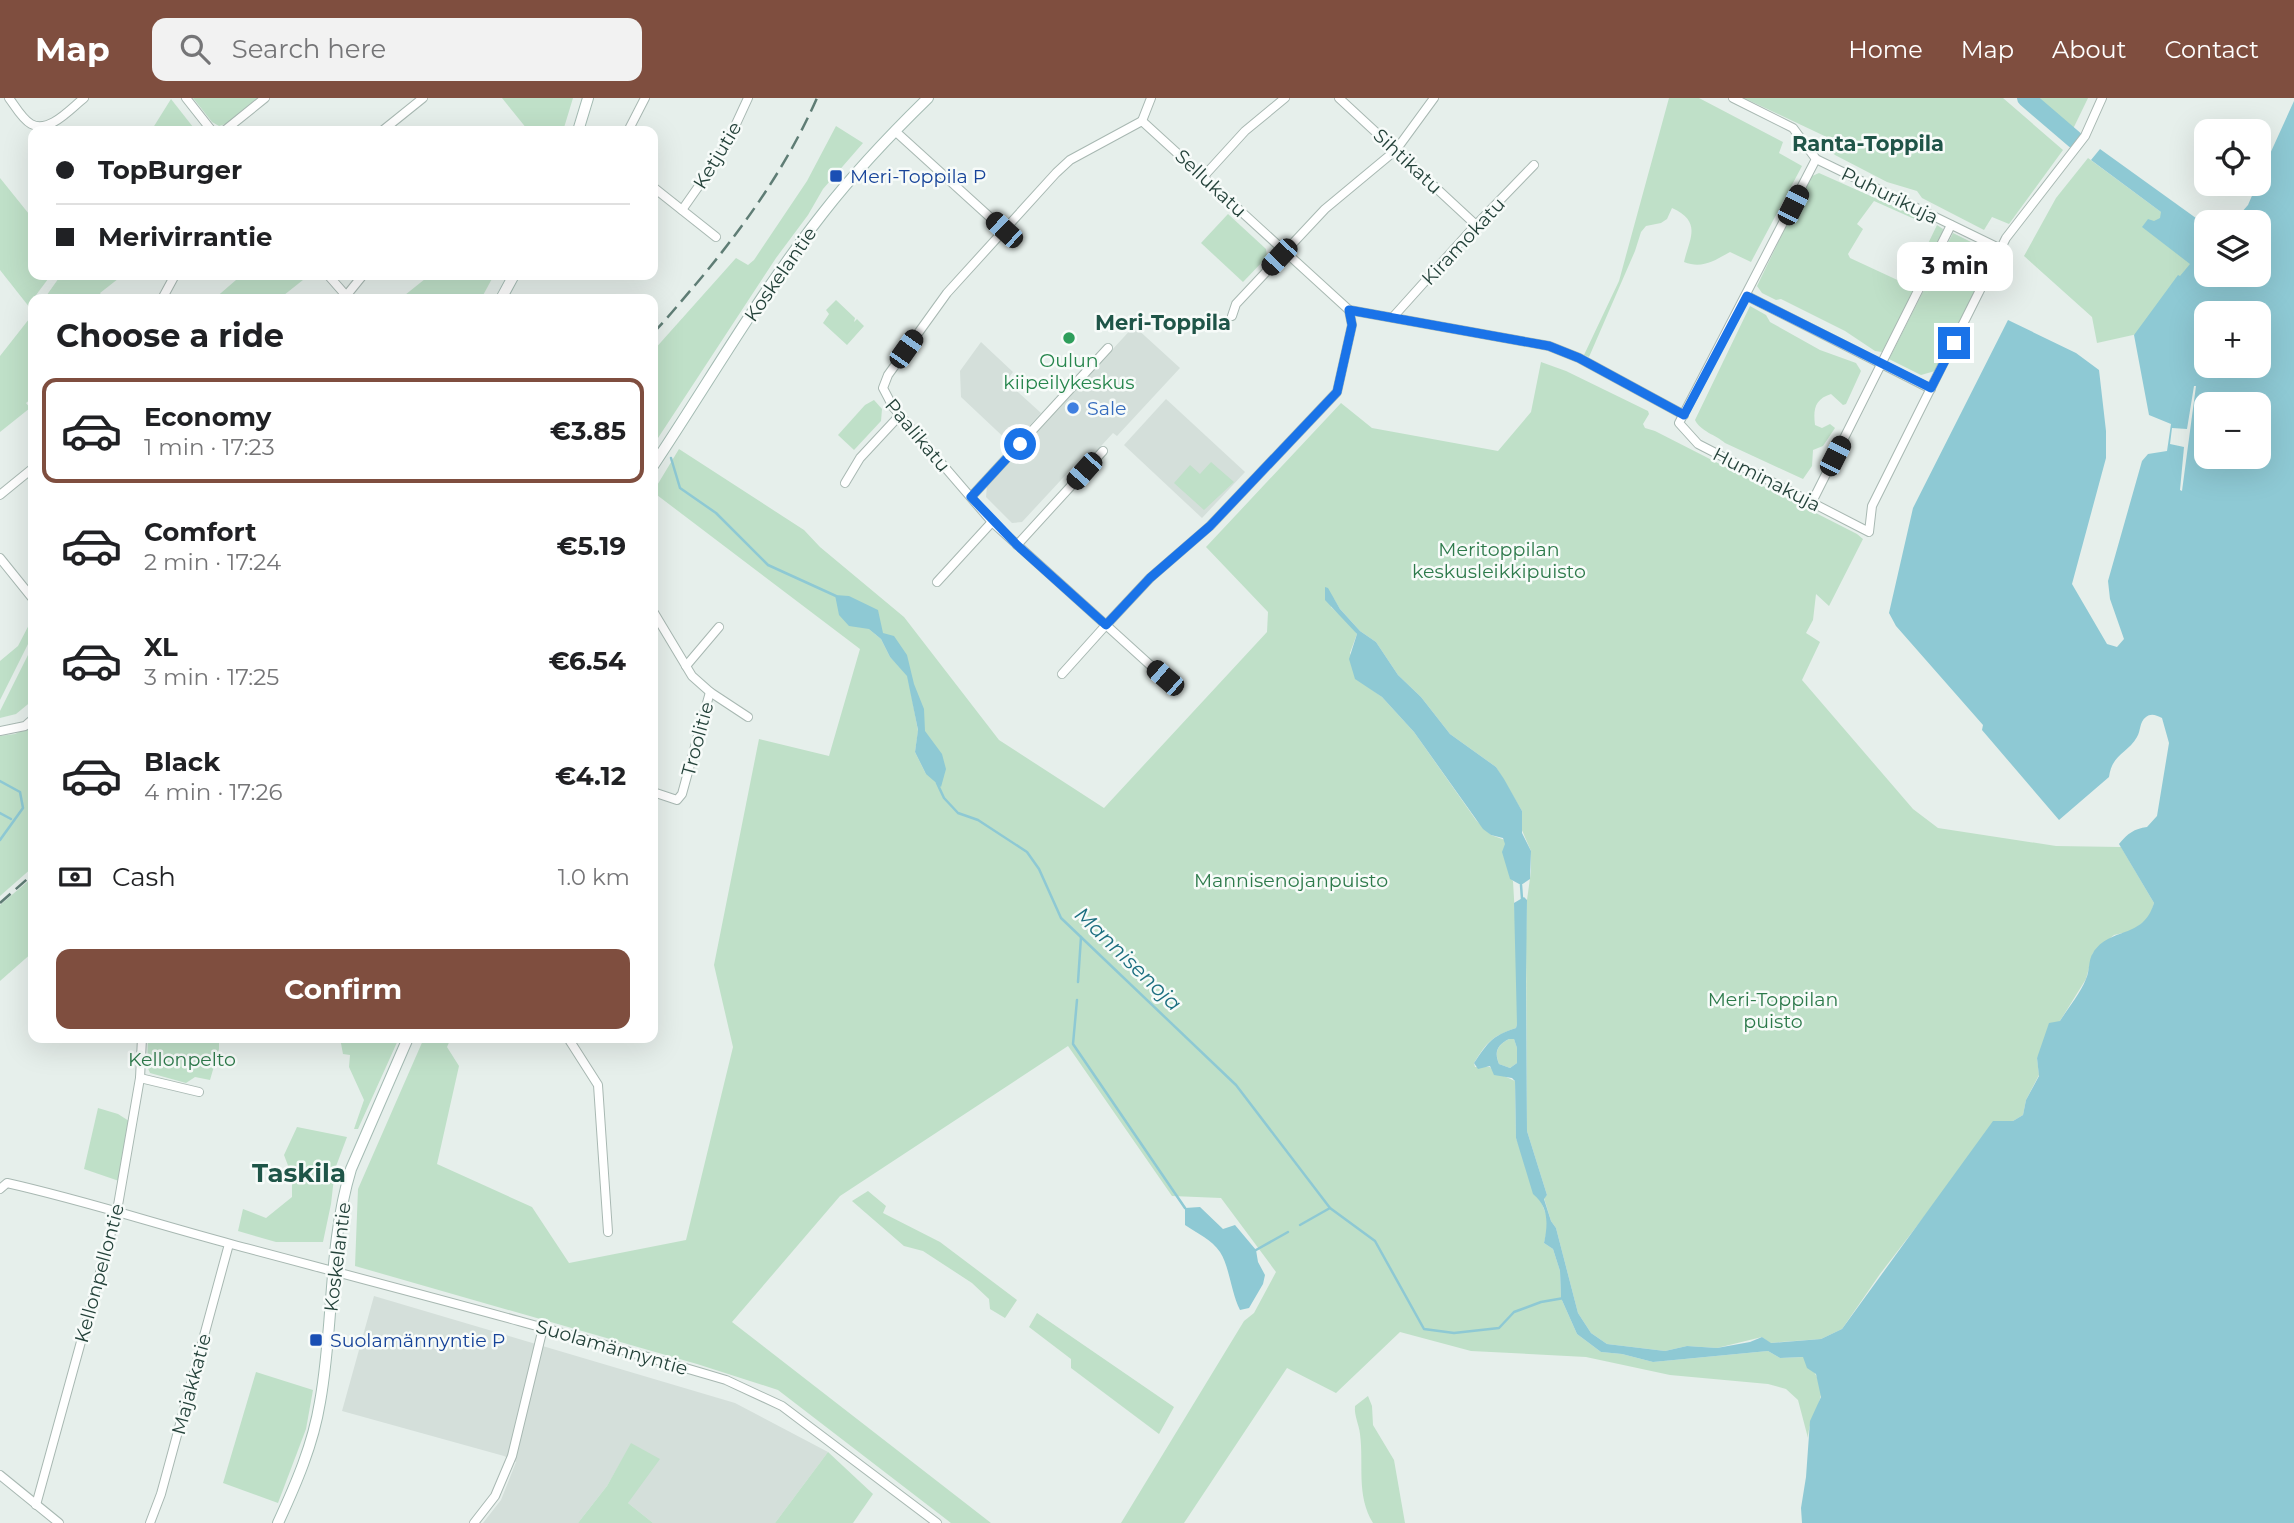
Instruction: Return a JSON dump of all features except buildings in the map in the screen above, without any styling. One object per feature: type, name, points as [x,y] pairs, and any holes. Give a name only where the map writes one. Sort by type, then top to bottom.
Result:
[{"type":"main road","points":[[580,126],[589,98]]},
{"type":"main road","name":"Koskelantie","points":[[658,458],[799,245],[846,184],[928,98]]},
{"type":"main road","name":"Koskelantie","points":[[278,1523],[311,1444],[321,1401],[333,1272],[343,1202],[351,1169],[406,1043]]},
{"type":"street","points":[[9,98],[29,123],[36,126]]},
{"type":"street","points":[[44,126],[50,125],[83,98]]},
{"type":"street","points":[[186,98],[208,126]]},
{"type":"street","points":[[230,126],[265,98]]},
{"type":"street","points":[[388,126],[423,98]]},
{"type":"street","points":[[631,126],[645,98]]},
{"type":"street","name":"Ketjutie","points":[[682,210],[724,150],[748,98]]},
{"type":"street","points":[[895,131],[1004,230],[1070,160],[1142,121],[1151,98]]},
{"type":"street","points":[[1203,176],[1245,131],[1284,98]]},
{"type":"street","name":"Sihtikatu","points":[[1339,98],[1476,225]]},
{"type":"street","points":[[1232,316],[1236,304],[1325,209],[1396,150],[1434,98]]},
{"type":"street","points":[[1062,674],[1150,578],[1210,526],[1337,392],[1352,325],[1349,310],[1560,349],[1684,415],[1816,159],[1793,128],[1732,98]]},
{"type":"street","points":[[1747,296],[1931,388],[2006,238],[2085,136],[2102,98]]},
{"type":"street","name":"Sellukatu","points":[[1142,121],[1349,310]]},
{"type":"street","name":"Puhurikuja","points":[[1816,159],[2001,249]]},
{"type":"street","name":"Kiramokatu","points":[[1393,317],[1534,165]]},
{"type":"street","points":[[658,191],[716,237]]},
{"type":"street","points":[[1812,502],[1951,225]]},
{"type":"street","name":"Paalikatu","points":[[1004,230],[947,293],[886,379],[884,393],[992,522],[1171,684]]},
{"type":"street","points":[[332,280],[344,294]]},
{"type":"street","points":[[971,497],[1108,348]]},
{"type":"street","name":"Huminakuja","points":[[1684,415],[1679,423],[1698,444],[1869,532],[1872,506],[1931,388]]},
{"type":"street","points":[[845,483],[860,458],[900,415]]},
{"type":"street","points":[[1017,545],[1103,451]]},
{"type":"street","points":[[0,495],[28,472]]},
{"type":"street","points":[[937,582],[992,522]]},
{"type":"street","points":[[0,558],[28,592]]},
{"type":"street","points":[[658,619],[692,676],[710,692],[748,717]]},
{"type":"street","points":[[686,666],[719,627]]},
{"type":"street","name":"Troolitie","points":[[658,794],[677,800],[682,794],[710,692]]},
{"type":"street","points":[[0,732],[28,723]]},
{"type":"street","name":"Kellonpellontie","points":[[37,1504],[117,1211],[140,1078],[142,1043]]},
{"type":"street","points":[[571,1043],[598,1085],[608,1232]]},
{"type":"street","points":[[140,1078],[199,1092]]},
{"type":"street","name":"Suolamännyntie","points":[[0,1189],[7,1182],[726,1380],[762,1395],[801,1419],[937,1523]]},
{"type":"street","name":"Majakkatie","points":[[150,1523],[161,1494],[229,1244]]},
{"type":"street","points":[[474,1523],[495,1496],[512,1456],[543,1328]]},
{"type":"street","points":[[0,1475],[59,1523]]},
{"type":"shaded area","points":[[1134,326],[1180,368],[1117,436],[1113,433],[1079,470],[1074,466],[1022,522],[1012,523],[986,497],[987,486]]},
{"type":"shaded area","points":[[981,342],[1013,372],[1006,381],[1041,413],[1012,445],[961,397],[960,371]]},
{"type":"shaded area","points":[[1166,399],[1245,472],[1202,518],[1124,445]]},
{"type":"shaded area","points":[[374,1296],[735,1403],[828,1452],[775,1523],[653,1523],[628,1503],[632,1443],[607,1486],[578,1523],[483,1523],[501,1500],[516,1462],[504,1456],[342,1411]]},
{"type":"green space","points":[[193,98],[258,98],[229,123],[219,126],[212,122]]},
{"type":"green space","points":[[502,98],[573,98],[565,126],[525,126]]},
{"type":"green space","points":[[1669,98],[1699,98],[1783,142],[1779,153],[1802,166],[1751,262],[1730,252],[1702,264],[1684,262],[1691,238],[1691,225],[1682,213],[1672,208],[1667,219],[1646,226],[1641,232],[1589,357],[1584,355],[1619,281]]},
{"type":"green space","points":[[1744,98],[2003,98],[2063,150],[2009,224],[1992,217],[1984,230],[1922,198],[1917,191],[1887,182],[1835,155],[1830,150],[1833,140]]},
{"type":"green space","points":[[2037,98],[2088,98],[2073,129]]},
{"type":"green space","points":[[171,99],[192,126],[154,126]]},
{"type":"green space","points":[[836,126],[863,143],[823,189],[658,438],[658,345],[736,258],[748,265],[754,260],[807,181]]},
{"type":"green space","points":[[2088,158],[2194,236],[2194,287],[2198,287],[2169,327],[2097,343],[2092,317],[2024,256],[2056,198]]},
{"type":"green space","points":[[1819,173],[1922,219],[1919,221],[1874,201],[1857,224],[1863,229],[1848,254],[1850,258],[1906,284],[1910,281],[1937,225],[1943,229],[1942,236],[1882,352],[1875,351],[1845,331],[1781,299],[1776,300],[1762,293],[1757,286],[1810,177]]},
{"type":"green space","points":[[0,178],[28,213],[28,280],[47,280],[37,294],[28,294],[28,305],[0,270]]},
{"type":"green space","points":[[1228,214],[1266,249],[1267,257],[1243,282],[1201,243]]},
{"type":"green space","points":[[1953,233],[1989,251],[1991,259],[1935,371],[1921,375],[1889,359]]},
{"type":"green space","points":[[57,280],[117,280],[101,294],[48,294]]},
{"type":"green space","points":[[236,280],[303,280],[285,294],[220,294]]},
{"type":"green space","points":[[424,280],[491,280],[484,294],[406,294]]},
{"type":"green space","points":[[836,300],[855,318],[854,322],[857,319],[864,326],[847,345],[823,323],[829,314],[826,310]]},
{"type":"green space","points":[[1750,306],[1766,315],[1770,322],[1820,350],[1856,363],[1861,371],[1846,404],[1843,405],[1831,394],[1816,405],[1815,425],[1822,428],[1830,424],[1835,428],[1823,446],[1813,450],[1812,466],[1803,479],[1725,443],[1695,420]]},
{"type":"green space","points":[[28,320],[28,410],[0,432],[0,356]]},
{"type":"green space","points":[[1541,362],[1566,371],[1648,411],[1643,424],[1645,428],[1857,534],[1863,539],[1829,606],[1816,594],[1813,620],[1806,633],[1820,642],[1802,680],[1913,809],[1938,828],[2056,846],[2121,847],[2154,903],[2150,917],[2132,931],[2114,935],[2093,953],[2086,979],[2037,1058],[2039,1075],[2026,1100],[2023,1115],[2013,1121],[1953,1179],[1880,1274],[1842,1329],[1821,1339],[1770,1343],[1762,1337],[1717,1348],[1687,1346],[1665,1351],[1607,1344],[1591,1333],[1578,1313],[1527,1131],[1526,937],[1531,851],[1521,828],[1522,811],[1496,767],[1450,734],[1421,697],[1398,675],[1376,642],[1360,631],[1334,599],[1331,607],[1357,634],[1350,653],[1360,681],[1382,697],[1414,732],[1476,820],[1491,835],[1505,840],[1510,878],[1513,881],[1518,969],[1517,1024],[1516,1028],[1491,1041],[1474,1063],[1475,1067],[1490,1067],[1515,1081],[1516,1138],[1549,1222],[1544,1243],[1553,1249],[1560,1271],[1561,1298],[1577,1334],[1601,1352],[1653,1362],[1768,1351],[1780,1358],[1804,1357],[1821,1388],[1808,1438],[1798,1400],[1786,1389],[1768,1384],[1670,1375],[1586,1357],[1471,1351],[1400,1332],[1336,1393],[1287,1368],[1184,1523],[1121,1523],[1244,1321],[1254,1313],[1276,1272],[1221,1198],[1172,1196],[1068,1046],[840,1196],[732,1322],[991,1523],[951,1523],[778,1390],[697,1364],[355,1266],[358,1189],[422,1043],[449,1043],[447,1047],[459,1066],[437,1164],[532,1207],[569,1263],[686,1240],[733,1047],[714,965],[759,739],[829,756],[860,649],[658,496],[658,484],[679,449],[804,530],[820,547],[904,617],[999,740],[1104,808],[1267,632],[1268,612],[1206,547],[1341,403],[1372,428],[1498,451],[1531,412]],"holes":[[[869,629],[902,653],[918,707],[926,774],[915,752],[918,731],[908,676],[890,657],[881,639]]]},
{"type":"green space","points":[[874,400],[882,409],[881,421],[854,450],[838,435],[865,405]]},
{"type":"green space","points":[[1211,462],[1234,482],[1204,510],[1174,483],[1190,465],[1200,474]]},
{"type":"green space","points":[[28,627],[28,644],[0,700],[0,661],[18,646]]},
{"type":"green space","points":[[28,655],[28,704],[16,714],[0,718],[0,711]]},
{"type":"green space","points":[[28,728],[28,871],[0,896],[0,736],[15,734]]},
{"type":"green space","points":[[28,881],[28,956],[0,981],[0,905]]},
{"type":"green space","points":[[1509,1039],[1514,1039],[1517,1048],[1517,1063],[1510,1068],[1499,1064],[1497,1056],[1499,1046]]},
{"type":"green space","name":"Kellonpelto","points":[[148,1043],[219,1043],[210,1080],[195,1077],[186,1083],[150,1073],[147,1066]]},
{"type":"green space","points":[[341,1043],[397,1043],[358,1129],[354,1129],[364,1100],[349,1067],[350,1055],[343,1054]]},
{"type":"green space","points":[[98,1108],[118,1114],[129,1121],[119,1181],[84,1169]]},
{"type":"green space","points":[[297,1127],[347,1137],[335,1169],[323,1242],[276,1242],[238,1231],[243,1209],[266,1218],[292,1197],[292,1176],[284,1155]]},
{"type":"green space","points":[[868,1191],[886,1206],[883,1213],[940,1242],[1017,1300],[1005,1318],[990,1309],[989,1299],[972,1283],[923,1251],[904,1246],[852,1201]]},
{"type":"green space","points":[[1037,1313],[1174,1407],[1159,1434],[1071,1368],[1071,1359],[1029,1327]]},
{"type":"green space","points":[[256,1372],[313,1390],[306,1429],[278,1503],[223,1483]]},
{"type":"green space","points":[[1368,1396],[1372,1406],[1373,1425],[1394,1460],[1405,1523],[1373,1523],[1364,1502],[1360,1434],[1355,1406]]},
{"type":"green space","points":[[631,1443],[660,1459],[628,1503],[653,1523],[578,1523],[607,1486]]},
{"type":"green space","points":[[828,1452],[873,1494],[853,1523],[775,1523]]},
{"type":"water","points":[[2294,101],[2294,1523],[1802,1523],[1801,1508],[1810,1421],[1821,1397],[1816,1374],[1807,1368],[1803,1357],[1780,1358],[1768,1351],[1653,1362],[1601,1352],[1577,1334],[1561,1298],[1560,1271],[1553,1249],[1544,1243],[1545,1210],[1533,1194],[1516,1138],[1515,1081],[1494,1075],[1490,1066],[1478,1069],[1474,1063],[1491,1041],[1516,1028],[1517,1024],[1514,903],[1524,897],[1527,900],[1527,1131],[1578,1313],[1591,1333],[1607,1344],[1665,1351],[1687,1346],[1717,1348],[1762,1337],[1771,1343],[1821,1339],[1842,1329],[1993,1121],[2013,1121],[2023,1115],[2026,1100],[2039,1076],[2037,1058],[2049,1023],[2060,1021],[2077,995],[2087,976],[2093,953],[2108,939],[2134,928],[2149,915],[2154,903],[2119,844],[2132,832],[2147,827],[2157,816],[2169,743],[2162,718],[2154,715],[2146,717],[2133,743],[2113,763],[2109,777],[2059,820],[1982,730],[1983,725],[1896,626],[1889,613],[1913,508],[2008,320],[2076,353],[2099,370],[2106,431],[2106,458],[2072,584],[2107,644],[2117,647],[2124,639],[2110,599],[2108,581],[2142,461],[2148,454],[2167,451],[2171,424],[2149,415],[2134,335],[2178,275],[2190,264],[2142,227],[2148,219],[2154,221],[2160,218],[2161,212],[2091,160],[2100,149],[2194,217],[2194,287],[2271,287],[2271,210],[2244,210],[2252,196],[2271,196],[2271,152]],"holes":[[[1509,1039],[1514,1039],[1517,1048],[1517,1063],[1510,1068],[1499,1064],[1497,1056],[1499,1046]]]},
{"type":"water","points":[[1325,587],[1360,631],[1376,642],[1398,675],[1421,697],[1450,734],[1496,767],[1522,811],[1522,833],[1531,851],[1530,879],[1521,885],[1510,879],[1502,852],[1505,844],[1503,838],[1491,835],[1483,829],[1414,732],[1382,697],[1355,679],[1349,659],[1357,634],[1325,600]]},
{"type":"water","points":[[835,595],[849,596],[878,610],[883,633],[894,636],[907,655],[924,709],[925,731],[942,754],[946,769],[941,787],[926,774],[915,752],[918,730],[907,676],[890,657],[881,639],[869,629],[849,626],[839,615]]},
{"type":"water","points":[[1200,1207],[1223,1229],[1235,1225],[1256,1250],[1258,1262],[1265,1275],[1263,1284],[1249,1308],[1240,1310],[1226,1264],[1217,1248],[1185,1225],[1185,1208]]},
{"type":"pier","points":[[2196,386],[2182,491],[2184,447],[2170,444],[2172,428],[2187,429]]},
{"type":"waterway","points":[[2026,98],[2075,140]]},
{"type":"waterway","name":"Mannisenoja","points":[[671,458],[680,488],[716,513],[768,565],[836,596]]},
{"type":"waterway","points":[[0,781],[20,792],[23,808],[0,840]]},
{"type":"waterway","name":"Mannisenoja","points":[[937,783],[944,798],[958,813],[978,820],[1027,852],[1039,869],[1061,918],[1236,1085],[1330,1208],[1375,1241],[1424,1329],[1454,1333],[1499,1328],[1514,1312],[1541,1302],[1564,1298]]},
{"type":"waterway","points":[[0,813],[11,819]]},
{"type":"waterway","points":[[1521,885],[1522,899]]},
{"type":"waterway","points":[[1078,982],[1081,937]]},
{"type":"waterway","points":[[1077,1000],[1073,1044],[1185,1208]]},
{"type":"waterway","points":[[1300,1225],[1330,1208]]},
{"type":"waterway","points":[[1256,1250],[1288,1232]]},
{"type":"railway","points":[[658,328],[747,218],[778,172],[817,98]]},
{"type":"railway","points":[[0,903],[28,878]]},
{"type":"place","name":"Meri-Toppila P","points":[[836,176]]},
{"type":"place","name":"Oulun kiipeilykeskus","points":[[1069,338]]},
{"type":"place","name":"Sale","points":[[1073,408]]},
{"type":"place","name":"Suolamännyntie P","points":[[316,1340]]},
{"type":"district","name":"Ranta-Toppila","points":[[1868,144]]},
{"type":"district","name":"Meri-Toppila","points":[[1163,323]]},
{"type":"district","name":"Taskila","points":[[299,1173]]},
{"type":"route","points":[[1020,444],[971,497],[992,522],[1106,625],[1150,578],[1210,526],[1337,392],[1352,325],[1349,310],[1560,349],[1684,415],[1747,296],[1931,388],[1954,343]]},
{"type":"park label","name":"Meritoppilan keskusleikkipuisto","points":[[1499,560]]},
{"type":"park label","name":"Mannisenojanpuisto","points":[[1291,880]]},
{"type":"park label","name":"Meri-Toppilan puisto","points":[[1773,1010]]}]
